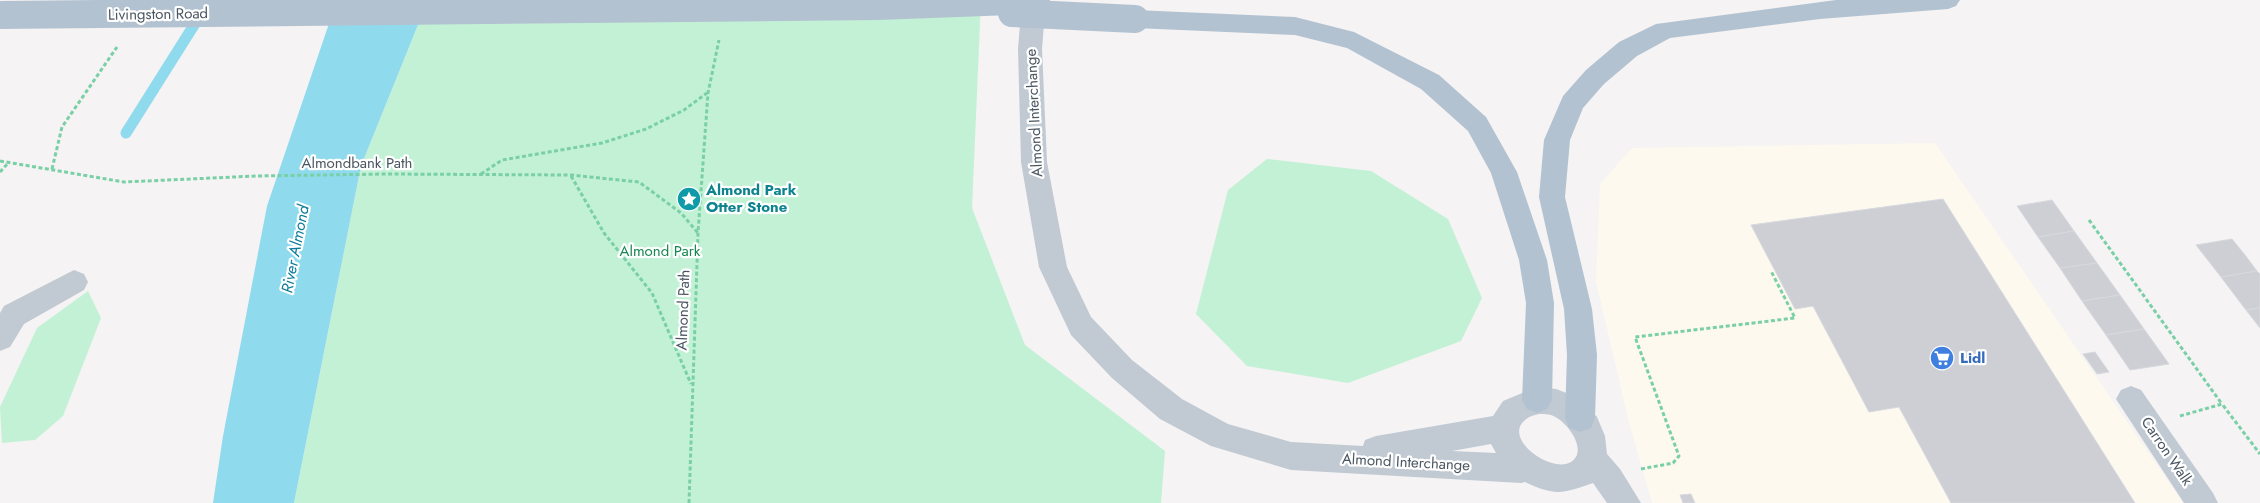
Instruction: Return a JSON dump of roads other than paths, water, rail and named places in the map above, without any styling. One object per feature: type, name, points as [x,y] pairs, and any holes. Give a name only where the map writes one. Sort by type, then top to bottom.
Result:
[{"type":"main road","name":"Livingston Road","points":[[0,16],[878,6],[1035,0]]},
{"type":"main road","points":[[1580,418],[1582,356],[1578,309],[1552,197],[1557,140],[1572,103],[1595,76],[1628,49],[1665,30],[1820,10],[1948,0]]},
{"type":"main road","points":[[878,6],[1295,26],[1354,41],[1430,82],[1477,124],[1504,172],[1533,260],[1540,303],[1537,400]]},
{"type":"main road","points":[[0,29],[306,12]]},
{"type":"street","name":"Almond Interchange","points":[[1035,0],[1030,49],[1034,162],[1053,267],[1081,326],[1122,370],[1171,409],[1222,436],[1291,456],[1521,469]]},
{"type":"street","points":[[0,338],[14,315],[74,282]]},
{"type":"street","name":"Carron Walk","points":[[2131,399],[2202,503]]},
{"type":"street","points":[[1537,400],[1552,402],[1568,408],[1580,418],[1592,438],[1608,480],[1583,472],[1568,480],[1560,492],[1521,469],[1506,449],[1503,428],[1509,414],[1516,407],[1537,400]]},
{"type":"street","name":"Almond Interchange","points":[[1291,456],[1382,449],[1503,428]]},
{"type":"water","name":"River Almond","points":[[337,0],[428,0],[361,166],[294,503],[213,503],[223,436],[267,206]]},
{"type":"waterway","points":[[126,133],[201,14]]},
{"type":"place","name":"Almond Park Otter Stone","points":[[689,199]]},
{"type":"place","name":"Lidl","points":[[1942,358]]},
{"type":"park label","name":"Almond Park","points":[[660,251]]}]
